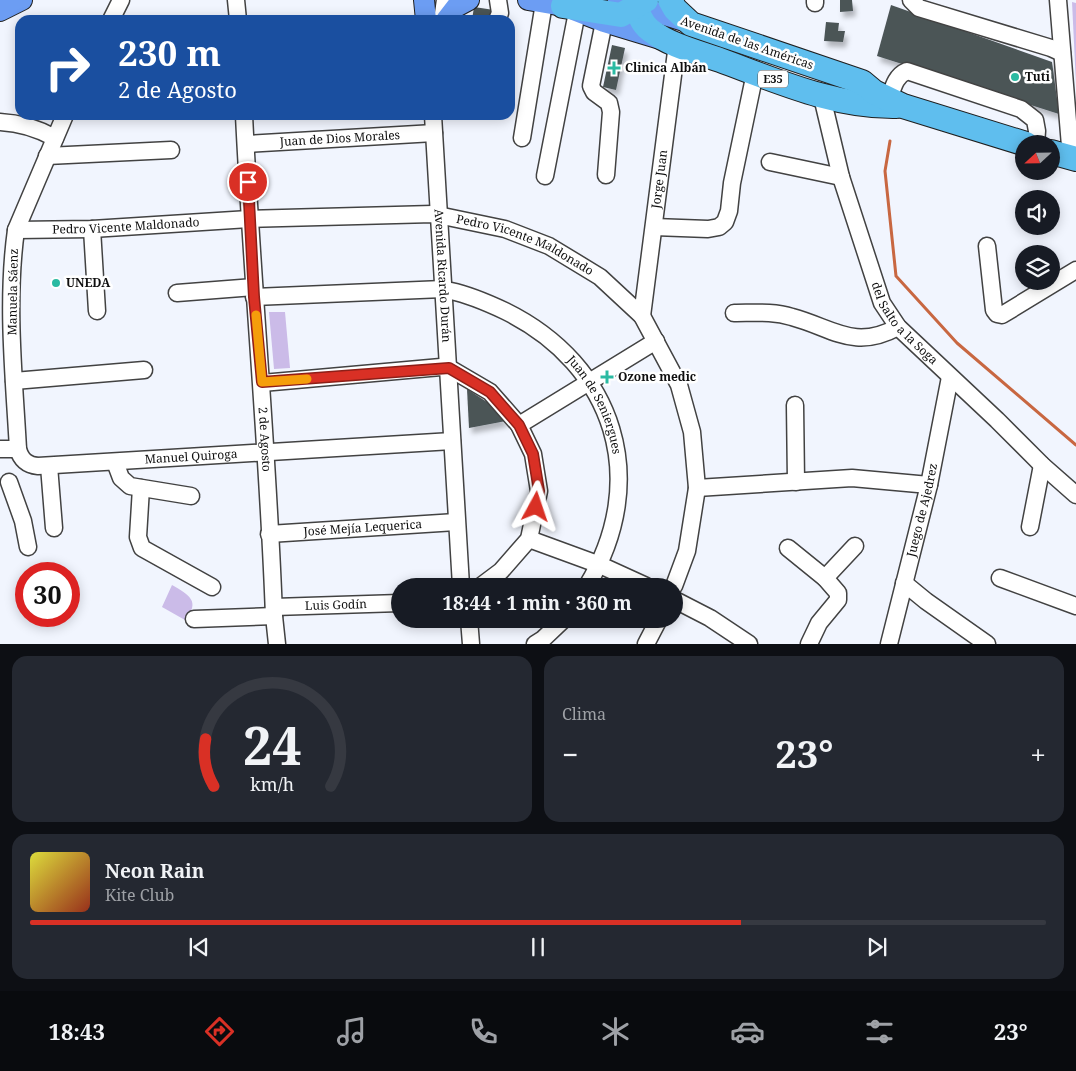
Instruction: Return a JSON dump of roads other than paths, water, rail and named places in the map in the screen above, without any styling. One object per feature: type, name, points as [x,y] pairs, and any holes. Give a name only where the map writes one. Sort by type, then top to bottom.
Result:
[{"type":"highway","name":"E35","points":[[634,2],[639,17],[651,31],[682,33],[675,8],[670,0]]},
{"type":"highway","points":[[553,5],[622,15],[634,2]]},
{"type":"highway","name":"Avenida de las Américas","points":[[682,33],[755,73],[822,97],[884,101]]},
{"type":"highway","name":"Avenida de las Américas","points":[[682,33],[862,82],[884,101]]},
{"type":"highway","name":"E35","points":[[884,101],[1015,141]]},
{"type":"main road","points":[[0,3],[5,0]]},
{"type":"main road","points":[[0,11],[22,0]]},
{"type":"main road","points":[[426,0],[426,15]]},
{"type":"main road","points":[[450,15],[456,7],[469,0]]},
{"type":"main road","name":"Avenida de las Américas","points":[[553,5],[604,22],[682,33]]},
{"type":"street","points":[[114,15],[122,0]]},
{"type":"street","points":[[236,0],[238,15]]},
{"type":"street","points":[[443,15],[445,0]]},
{"type":"street","points":[[498,0],[499,15]]},
{"type":"street","points":[[911,0],[919,8],[1062,53]]},
{"type":"street","points":[[1058,0],[1066,156]]},
{"type":"street","points":[[522,138],[553,5]]},
{"type":"street","points":[[545,176],[553,5]]},
{"type":"street","points":[[604,22],[591,86],[594,92],[610,103],[606,175]]},
{"type":"street","name":"Jorge Juan","points":[[642,316],[682,33]]},
{"type":"street","points":[[884,101],[900,74],[907,71],[1021,110],[1035,120],[1037,135]]},
{"type":"street","points":[[654,227],[708,229],[719,227],[725,222],[729,211],[732,183],[755,73]]},
{"type":"street","name":"del Salto a la Soga","points":[[822,97],[841,177],[882,303],[898,327],[1042,465],[1076,495]]},
{"type":"street","name":"Manuela Sáenz","points":[[22,456],[9,376],[6,276],[16,230],[63,120]]},
{"type":"street","name":"2 de Agosto","points":[[244,120],[249,220],[262,382],[269,534],[277,644]]},
{"type":"street","name":"Avenida Ricardo Durán","points":[[433,120],[443,215]]},
{"type":"street","name":"Avenida Ricardo Durán","points":[[442,120],[443,215],[466,578]]},
{"type":"street","points":[[0,122],[17,123],[38,129],[55,138]]},
{"type":"street","name":"Juan de Dios Morales","points":[[246,144],[434,133]]},
{"type":"street","points":[[47,156],[171,150]]},
{"type":"street","points":[[770,162],[841,177]]},
{"type":"street","name":"Pedro Vicente Maldonado","points":[[16,230],[92,229],[249,220],[443,215],[505,228],[549,246],[600,277],[642,316],[679,385],[692,432],[697,488],[687,551],[677,578]]},
{"type":"street","points":[[92,229],[97,311]]},
{"type":"street","points":[[987,246],[994,310],[997,314],[1002,315],[1076,270]]},
{"type":"street","name":"Juan de Seniergues","points":[[177,293],[447,290],[487,302],[525,321],[558,345],[589,381],[607,414],[618,457],[618,490],[613,526],[600,565],[592,578]]},
{"type":"street","points":[[734,313],[764,312],[792,316],[850,337],[865,338],[883,335],[898,327]]},
{"type":"street","points":[[519,425],[656,341]]},
{"type":"street","points":[[9,376],[144,370]]},
{"type":"street","points":[[262,382],[453,370],[490,392],[519,425],[533,454],[539,491],[529,539],[501,571],[492,578]]},
{"type":"street","name":"Avenida Ricardo Durán","points":[[453,370],[452,441],[460,578]]},
{"type":"street","name":"Juego de Ajedrez","points":[[889,644],[929,485],[950,377]]},
{"type":"street","points":[[795,405],[796,482]]},
{"type":"street","name":"Manuel Quiroga","points":[[0,449],[22,456],[34,466],[49,466],[452,441]]},
{"type":"street","points":[[22,456],[22,471],[4,484],[23,521],[28,547]]},
{"type":"street","points":[[115,462],[123,481],[134,488],[191,496]]},
{"type":"street","points":[[1030,527],[1042,465]]},
{"type":"street","points":[[49,466],[54,528]]},
{"type":"street","points":[[697,488],[852,478],[929,485]]},
{"type":"street","points":[[141,488],[138,537],[142,548],[212,587]]},
{"type":"street","name":"José Mejía Lequerica","points":[[269,534],[456,522]]},
{"type":"street","points":[[529,539],[600,565],[628,578]]},
{"type":"street","points":[[825,578],[856,546]]},
{"type":"street","points":[[788,548],[825,578],[838,593],[838,600],[819,623],[809,644]]},
{"type":"street","points":[[1000,578],[1076,606]]},
{"type":"street","points":[[904,583],[926,601],[988,644]]},
{"type":"street","name":"Luis Godín","points":[[194,619],[274,611],[391,604]]},
{"type":"street","points":[[683,604],[710,618],[747,643]]},
{"type":"street","points":[[464,628],[465,644]]},
{"type":"street","points":[[469,628],[470,644]]},
{"type":"street","points":[[536,644],[544,640],[555,628]]},
{"type":"street","points":[[646,644],[654,628]]},
{"type":"waterway","points":[[890,141],[885,171],[896,276],[957,343],[1076,445]]},
{"type":"place","name":"Clinica Albán","points":[[614,68]]},
{"type":"place","name":"Tuti","points":[[1015,77]]},
{"type":"place","name":"UNEDA","points":[[56,283]]},
{"type":"place","name":"Ozone medic","points":[[607,377]]}]
